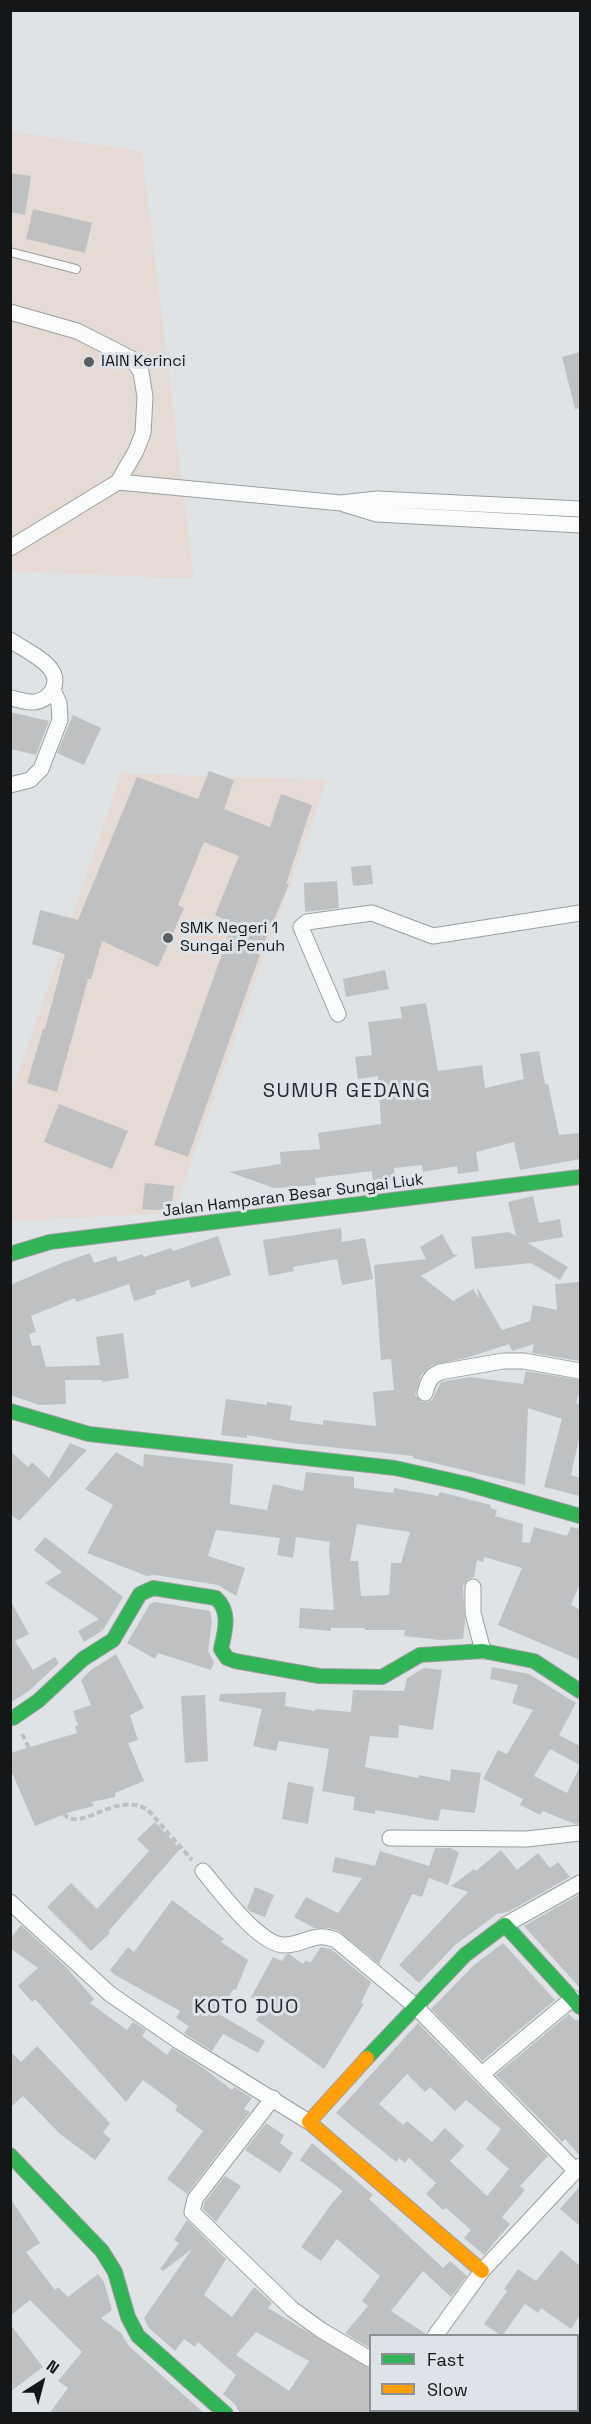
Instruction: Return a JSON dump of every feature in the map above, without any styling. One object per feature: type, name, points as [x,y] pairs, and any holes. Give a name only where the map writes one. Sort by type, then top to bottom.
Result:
[{"type":"street","points":[[10,312],[77,331],[132,359],[141,372],[145,397],[143,433],[136,451],[118,482],[10,548]]},
{"type":"street","points":[[118,482],[341,503],[377,514],[580,525]]},
{"type":"street","points":[[341,503],[377,499],[580,509]]},
{"type":"street","points":[[10,640],[53,672],[56,680],[53,690],[45,699],[33,703],[10,698]]},
{"type":"street","points":[[10,785],[30,780],[41,769],[60,720],[59,703],[53,690]]},
{"type":"street","points":[[338,1014],[303,932],[302,927],[306,922],[372,914],[433,936],[580,913]]},
{"type":"street","name":"Jalan Hamparan Besar Sungai Liuk","points":[[10,1254],[50,1242],[580,1177]]},
{"type":"street","points":[[425,1393],[428,1381],[434,1374],[503,1361],[524,1361],[580,1371]]},
{"type":"street","points":[[10,1411],[89,1434],[395,1468],[467,1484],[580,1516]]},
{"type":"street","points":[[473,1587],[473,1613],[483,1651]]},
{"type":"street","points":[[13,1718],[38,1701],[83,1659],[112,1640],[140,1594],[153,1588],[216,1598],[223,1603],[227,1613],[221,1649],[227,1658],[235,1661],[319,1676],[382,1677],[420,1655],[483,1651],[534,1661],[580,1691]]},
{"type":"street","points":[[390,1838],[526,1839],[580,1833]]},
{"type":"street","points":[[203,1871],[241,1916],[266,1939],[278,1945],[287,1946],[325,1935],[336,1940],[415,2006],[578,2168],[482,2271],[436,2334]]},
{"type":"street","points":[[309,2122],[465,1955],[505,1925],[580,1883]]},
{"type":"street","points":[[10,1902],[110,1994],[180,2042],[309,2122],[482,2271]]},
{"type":"street","points":[[482,2074],[577,2002],[505,1925]]},
{"type":"street","points":[[273,2098],[195,2199],[192,2212],[292,2309],[321,2330],[369,2358]]},
{"type":"street","points":[[10,2155],[102,2250],[115,2272],[128,2317],[138,2336],[154,2354],[226,2414]]},
{"type":"lane","points":[[10,252],[76,269]]},
{"type":"path","points":[[13,1718],[27,1742],[39,1775],[66,1816],[77,1819],[118,1804],[131,1803],[140,1806],[148,1810],[203,1871]]},
{"type":"shaded area","name":"IAIN Kerinci","points":[[11,131],[142,152],[194,579],[11,571]]},
{"type":"shaded area","name":"SMK Negeri 1 Sungai Penuh","points":[[121,773],[327,780],[173,1213],[11,1221],[11,1095]]},
{"type":"building","points":[[10,173],[31,176],[25,215],[10,212]]},
{"type":"building","points":[[33,209],[92,223],[85,253],[26,239]]},
{"type":"building","points":[[580,352],[580,408],[575,409],[562,357]]},
{"type":"building","points":[[10,712],[49,721],[36,755],[10,749]]},
{"type":"building","points":[[73,715],[101,728],[84,765],[57,753]]},
{"type":"building","points":[[209,771],[234,780],[224,809],[270,827],[281,794],[312,805],[286,884],[289,884],[264,943],[188,1157],[154,1145],[233,923],[215,915],[239,856],[204,842],[178,905],[184,908],[158,967],[102,941],[91,979],[88,979],[57,1092],[27,1083],[43,1029],[45,1029],[65,954],[32,944],[40,910],[78,920],[137,777],[198,799]]},
{"type":"building","points":[[371,865],[373,884],[353,886],[351,867]]},
{"type":"building","points":[[337,881],[339,908],[305,912],[304,883]]},
{"type":"building","points":[[385,970],[389,989],[346,997],[343,979]]},
{"type":"building","points":[[426,1003],[438,1071],[482,1065],[485,1088],[524,1079],[520,1054],[539,1051],[545,1084],[548,1084],[559,1135],[580,1133],[580,1159],[520,1170],[514,1142],[476,1152],[479,1171],[458,1174],[457,1166],[423,1172],[422,1165],[394,1168],[395,1180],[373,1183],[372,1171],[315,1178],[316,1185],[274,1188],[229,1172],[281,1164],[280,1152],[320,1149],[318,1133],[381,1124],[378,1076],[358,1079],[355,1057],[372,1055],[368,1022],[402,1018],[400,1007]]},
{"type":"building","points":[[59,1104],[128,1131],[112,1169],[44,1142]]},
{"type":"building","points":[[145,1183],[174,1186],[171,1211],[142,1209]]},
{"type":"building","points":[[533,1196],[539,1223],[560,1219],[563,1237],[528,1243],[568,1267],[560,1280],[531,1263],[475,1269],[471,1237],[509,1232],[516,1236],[508,1202]]},
{"type":"building","points":[[341,1228],[342,1242],[365,1238],[373,1279],[342,1285],[337,1259],[293,1267],[294,1271],[269,1276],[263,1240]]},
{"type":"building","points":[[442,1234],[454,1255],[458,1255],[421,1276],[453,1301],[473,1289],[479,1299],[477,1287],[502,1330],[530,1321],[533,1305],[557,1310],[555,1284],[579,1282],[580,1361],[532,1353],[534,1344],[512,1351],[509,1344],[466,1358],[432,1365],[421,1375],[415,1395],[422,1402],[428,1402],[432,1400],[441,1382],[470,1377],[523,1384],[526,1371],[580,1380],[576,1403],[580,1404],[580,1434],[571,1475],[580,1478],[580,1496],[544,1487],[562,1419],[528,1408],[525,1485],[413,1458],[413,1456],[292,1443],[247,1435],[247,1438],[221,1435],[226,1399],[292,1406],[290,1420],[323,1425],[323,1420],[376,1426],[373,1392],[394,1390],[391,1359],[381,1360],[374,1265],[426,1259],[420,1247]]},
{"type":"building","points":[[218,1236],[231,1275],[191,1288],[189,1280],[155,1291],[156,1294],[134,1301],[129,1284],[76,1302],[75,1298],[31,1316],[36,1332],[29,1334],[32,1346],[40,1345],[46,1367],[100,1365],[96,1337],[123,1333],[129,1378],[102,1382],[102,1380],[65,1380],[66,1404],[39,1405],[10,1395],[10,1285],[90,1253],[94,1263],[116,1256],[118,1262],[142,1254],[144,1257],[171,1248],[173,1251]]},
{"type":"building","points":[[70,1443],[87,1450],[19,1521],[10,1514],[10,1451],[28,1467],[32,1462],[49,1478]]},
{"type":"building","points":[[116,1452],[143,1467],[144,1454],[233,1464],[230,1504],[267,1510],[273,1484],[303,1491],[306,1472],[354,1477],[354,1488],[393,1493],[394,1488],[438,1496],[440,1492],[491,1505],[490,1508],[497,1510],[495,1516],[523,1524],[522,1542],[530,1543],[534,1527],[567,1536],[571,1527],[580,1529],[580,1583],[571,1605],[580,1610],[580,1660],[498,1625],[522,1568],[484,1557],[483,1562],[477,1560],[474,1577],[468,1579],[463,1586],[465,1622],[463,1639],[440,1640],[404,1636],[405,1630],[331,1628],[331,1631],[299,1628],[300,1608],[334,1610],[330,1542],[296,1537],[293,1558],[277,1555],[280,1538],[216,1530],[208,1556],[245,1568],[236,1596],[218,1585],[155,1575],[147,1576],[87,1553],[113,1505],[85,1489]],"holes":[[[357,1524],[410,1532],[401,1563],[391,1563],[389,1595],[361,1596],[358,1561],[350,1561]]]},
{"type":"building","points":[[45,1537],[123,1597],[103,1630],[100,1628],[102,1631],[84,1642],[78,1631],[99,1619],[45,1583],[62,1572],[34,1550]]},
{"type":"building","points":[[10,1600],[29,1634],[15,1641],[33,1670],[55,1657],[59,1663],[30,1690],[12,1702]]},
{"type":"building","points":[[155,1602],[210,1611],[212,1621],[208,1651],[214,1662],[211,1670],[158,1653],[155,1659],[127,1643],[150,1604]]},
{"type":"building","points":[[116,1654],[144,1708],[130,1715],[138,1740],[128,1743],[144,1781],[115,1793],[115,1797],[92,1802],[94,1806],[70,1812],[35,1826],[10,1768],[10,1753],[77,1733],[75,1726],[78,1725],[73,1711],[91,1705],[81,1680],[91,1670]]},
{"type":"building","points":[[492,1667],[529,1674],[576,1703],[559,1735],[580,1746],[580,1765],[550,1749],[534,1776],[567,1793],[580,1766],[580,1823],[575,1824],[543,1811],[540,1815],[520,1805],[523,1799],[483,1779],[498,1750],[507,1754],[533,1710],[512,1703],[518,1685],[490,1679]]},
{"type":"building","points":[[424,1668],[442,1670],[433,1730],[399,1725],[398,1738],[370,1736],[365,1767],[418,1778],[419,1775],[450,1781],[451,1769],[481,1773],[475,1813],[441,1809],[438,1821],[375,1810],[375,1814],[353,1810],[355,1797],[322,1791],[329,1749],[279,1741],[276,1751],[253,1746],[262,1709],[219,1701],[220,1694],[286,1692],[285,1706],[315,1711],[315,1709],[351,1712],[353,1690],[404,1691],[407,1678]]},
{"type":"building","points":[[205,1695],[208,1761],[185,1763],[181,1696]]},
{"type":"building","points":[[288,1782],[314,1787],[308,1824],[282,1819]]},
{"type":"building","points":[[155,1822],[180,1849],[108,1932],[110,1933],[91,1951],[47,1907],[71,1883],[97,1909],[149,1851],[137,1839]]},
{"type":"building","points":[[435,1848],[450,1848],[459,1852],[448,1885],[429,1878],[422,1897],[412,1894],[379,1964],[339,1931],[314,1928],[294,1917],[306,1897],[338,1913],[362,1878],[332,1872],[335,1857],[375,1866],[380,1851],[429,1866]]},
{"type":"building","points":[[501,1850],[517,1870],[538,1853],[550,1868],[558,1862],[570,1877],[508,1912],[497,1914],[455,1945],[419,1983],[399,1965],[468,1892],[451,1886],[474,1869],[476,1871]]},
{"type":"building","points":[[255,1887],[274,1895],[265,1917],[247,1908]]},
{"type":"building","points":[[580,1894],[580,1988],[524,1926]]},
{"type":"building","points":[[172,1900],[224,1939],[221,1942],[248,1960],[236,1990],[234,1989],[217,2013],[265,2041],[258,2053],[223,2034],[212,2051],[184,2033],[189,2026],[176,2018],[180,2011],[110,1970],[128,1947],[134,1952]]},
{"type":"building","points":[[21,1925],[66,1967],[94,1999],[90,2003],[127,2030],[133,2022],[146,2030],[142,2036],[167,2055],[172,2048],[232,2090],[234,2087],[252,2098],[244,2109],[250,2112],[187,2194],[167,2179],[203,2131],[175,2110],[178,2106],[143,2080],[126,2102],[35,1999],[32,2002],[18,1986],[38,1968],[10,1948],[10,1939]]},
{"type":"building","points":[[503,1943],[555,2000],[482,2061],[431,2009],[474,1965]]},
{"type":"building","points":[[321,1947],[331,1949],[371,1982],[361,2003],[364,2004],[324,2069],[256,2020],[267,2004],[251,1997],[273,1957],[282,1961],[289,1954],[303,1964],[306,1960],[310,1963]]},
{"type":"building","points":[[569,2014],[575,2020],[580,2020],[580,2156],[565,2139],[562,2142],[496,2075]]},
{"type":"building","points":[[418,2023],[548,2156],[520,2186],[525,2190],[502,2217],[510,2224],[484,2255],[464,2238],[471,2230],[446,2208],[443,2210],[426,2194],[436,2183],[409,2158],[405,2163],[399,2158],[396,2162],[336,2113]],"holes":[[[407,2074],[425,2092],[430,2087],[455,2111],[466,2100],[501,2129],[486,2149],[509,2169],[487,2196],[450,2161],[464,2146],[445,2128],[432,2142],[407,2121],[403,2125],[379,2104]]]},
{"type":"building","points":[[37,2046],[110,2123],[103,2133],[111,2139],[95,2160],[60,2134],[23,2096],[10,2108],[10,2051],[21,2062]]},
{"type":"building","points":[[266,2123],[284,2135],[280,2143],[293,2153],[280,2173],[245,2150]]},
{"type":"building","points":[[312,2143],[373,2195],[369,2199],[443,2268],[450,2261],[467,2276],[451,2297],[423,2271],[391,2311],[426,2334],[369,2334],[369,2347],[345,2333],[368,2306],[362,2301],[380,2276],[337,2239],[321,2261],[301,2247],[343,2191],[300,2160]]},
{"type":"building","points":[[225,2176],[241,2186],[216,2222],[203,2209],[204,2203]]},
{"type":"building","points":[[580,2186],[580,2226],[560,2209]]},
{"type":"building","points":[[10,2198],[40,2243],[26,2252],[55,2290],[58,2287],[68,2297],[98,2274],[104,2282],[112,2310],[101,2318],[121,2333],[129,2346],[205,2414],[49,2414],[68,2388],[58,2381],[82,2352],[30,2300],[10,2316]]},
{"type":"building","points":[[187,2220],[226,2259],[204,2295],[232,2317],[254,2287],[272,2303],[268,2308],[369,2368],[370,2414],[240,2414],[235,2404],[223,2394],[236,2375],[198,2342],[195,2347],[184,2339],[175,2351],[149,2328],[144,2318],[192,2249],[163,2271],[160,2269],[179,2243],[174,2240]],"holes":[[[256,2332],[309,2361],[289,2391],[236,2355]]]},
{"type":"building","points":[[561,2250],[580,2266],[580,2315],[571,2329],[541,2308],[538,2313],[525,2304],[503,2334],[499,2334],[484,2324],[507,2291],[504,2289],[518,2269],[536,2281]]},
{"type":"building","points":[[10,2324],[43,2367],[10,2392]]},
{"type":"traffic: fast","points":[[10,1254],[50,1242],[580,1177]]},
{"type":"traffic: fast","points":[[10,1411],[89,1434],[395,1468],[467,1484],[580,1516]]},
{"type":"traffic: fast","points":[[13,1718],[38,1701],[83,1659],[113,1640],[140,1594],[153,1588],[216,1598],[221,1603],[225,1616],[221,1649],[227,1658],[235,1661],[319,1676],[382,1677],[420,1655],[483,1651],[534,1661],[580,1691]]},
{"type":"traffic: fast","points":[[367,2058],[465,1955],[505,1925],[580,2007]]},
{"type":"traffic: fast","points":[[10,2155],[102,2251],[115,2272],[128,2317],[138,2336],[226,2414]]},
{"type":"traffic: slow","points":[[367,2058],[309,2122],[482,2271]]},
{"type":"place","name":"IAIN Kerinci","points":[[89,362]]},
{"type":"place","name":"SMK Negeri 1 Sungai Penuh","points":[[168,938]]},
{"type":"district","name":"SUMUR GEDANG","points":[[347,1092]]},
{"type":"district","name":"KOTO DUO","points":[[247,2008]]}]
